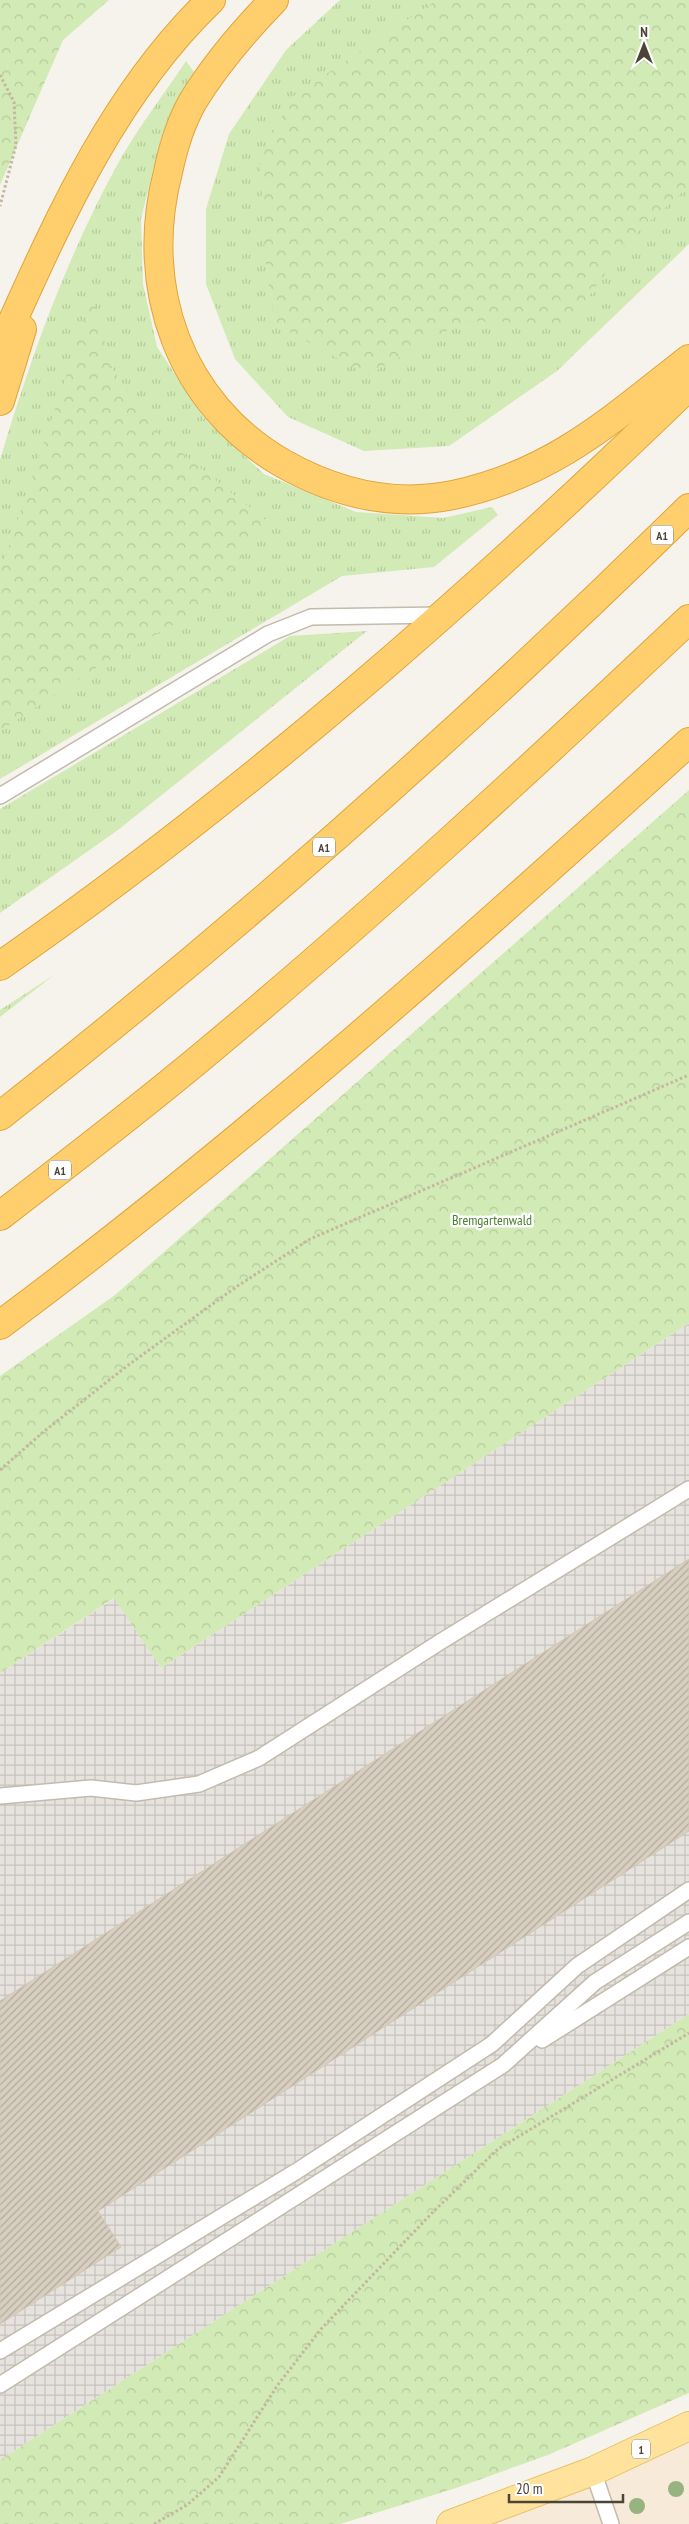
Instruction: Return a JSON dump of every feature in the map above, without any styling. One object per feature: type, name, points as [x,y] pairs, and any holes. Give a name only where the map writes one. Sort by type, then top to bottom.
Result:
[{"type":"highway","points":[[0,348],[51,236],[110,127],[139,84],[170,44],[211,0]]},
{"type":"highway","points":[[274,0],[234,40],[192,103],[172,153],[160,200],[157,245],[161,293],[174,337],[193,375],[222,418],[263,452],[308,477],[353,493],[398,500],[451,495],[508,480],[551,460],[587,438],[689,360]]},
{"type":"highway","points":[[0,401],[51,236]]},
{"type":"highway","points":[[0,966],[108,888],[247,782],[444,615],[599,473],[689,386]]},
{"type":"highway","name":"A1","points":[[0,1116],[153,994],[312,858],[514,676],[689,508]]},
{"type":"highway","name":"A1","points":[[0,1216],[189,1068],[354,927],[556,744],[689,619]]},
{"type":"highway","points":[[0,1325],[126,1229],[357,1039],[500,914],[689,742]]},
{"type":"main road","name":"1","points":[[451,2524],[593,2471],[689,2426]]},
{"type":"lane","points":[[0,796],[268,634],[310,617],[444,615]]},
{"type":"lane","points":[[0,1796],[91,1788],[136,1793],[145,1792],[199,1784],[259,1758],[440,1642],[689,1489]]},
{"type":"lane","points":[[0,2351],[297,2171],[492,2044],[577,1966],[689,1890]]},
{"type":"lane","points":[[503,2065],[596,1982],[689,1922]]},
{"type":"lane","points":[[0,2385],[689,1946]]},
{"type":"lane","points":[[593,2471],[611,2524]]},
{"type":"path","points":[[0,75],[14,102],[16,145],[0,206]]},
{"type":"path","points":[[0,1470],[42,1433],[127,1366],[236,1287],[310,1239],[689,1075]]},
{"type":"path","points":[[154,2524],[187,2504],[218,2477],[277,2386],[321,2329],[434,2211],[498,2149],[689,2033]]},
{"type":"shaded area","points":[[689,1323],[689,2014],[0,2460],[0,1673],[115,1598],[161,1668]]},
{"type":"shaded area","points":[[689,2441],[689,2524],[476,2524],[536,2503]]},
{"type":"green space","points":[[0,0],[109,0],[63,40],[0,185]]},
{"type":"green space","points":[[340,0],[689,0],[689,244],[557,371],[449,446],[364,451],[288,417],[235,359],[206,284],[206,209],[229,134],[286,50]]},
{"type":"green space","points":[[437,0],[689,0],[689,186],[627,242],[570,324],[464,321],[368,375],[275,324],[265,259],[260,158],[292,97]]},
{"type":"green space","points":[[186,61],[194,72],[161,138],[141,219],[143,284],[157,347],[205,419],[264,474],[356,512],[443,518],[492,507],[498,515],[434,567],[342,576],[0,779],[0,460],[38,344],[84,231],[128,146]]},
{"type":"green space","points":[[93,297],[111,367],[162,437],[268,522],[203,608],[99,666],[0,731],[0,572]]},
{"type":"green space","points":[[367,631],[118,830],[0,913],[0,809],[290,636]]},
{"type":"green space","name":"Bremgartenwald","points":[[689,790],[689,1323],[161,1668],[114,1598],[0,1673],[0,1376],[115,1295]]},
{"type":"green space","points":[[54,975],[0,1017],[0,1010]]},
{"type":"green space","points":[[689,2014],[689,2393],[548,2455],[456,2488],[340,2524],[0,2524],[0,2460]]},
{"type":"building","points":[[689,1559],[689,1831],[98,2211],[121,2247],[0,2324],[0,2001]]}]
